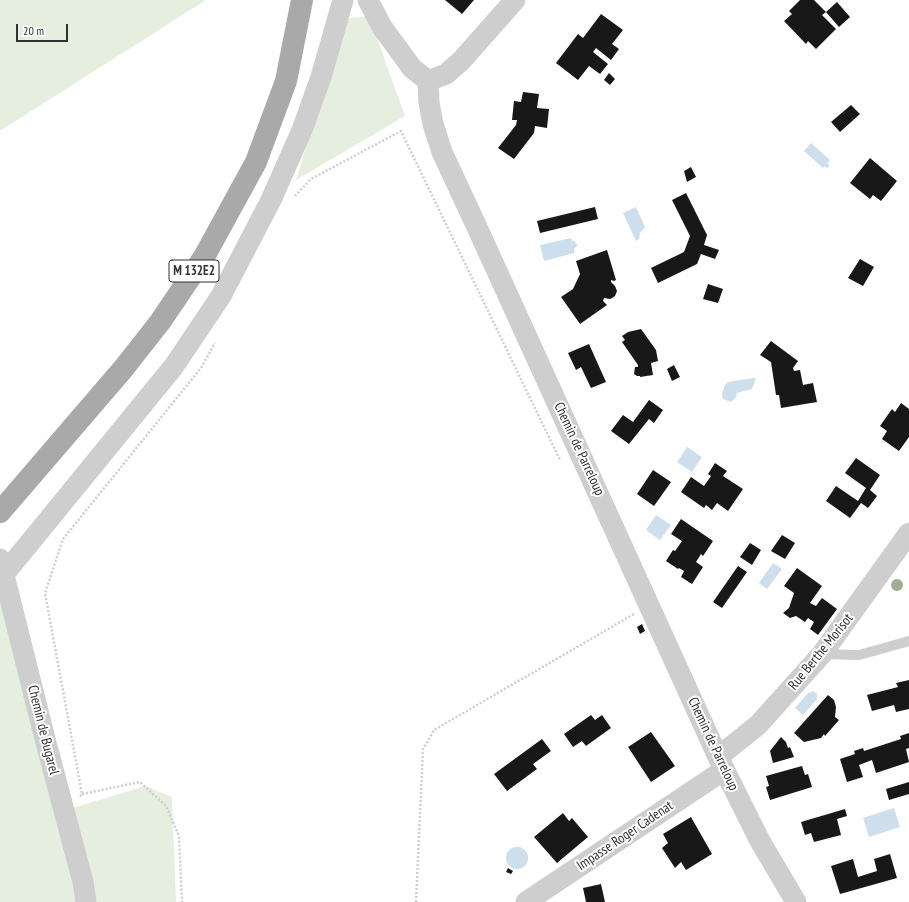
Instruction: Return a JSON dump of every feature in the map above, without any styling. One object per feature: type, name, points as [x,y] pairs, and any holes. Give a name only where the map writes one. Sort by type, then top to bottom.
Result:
[{"type":"main road","name":"M 132E2","points":[[5,506],[123,369],[160,322],[204,257],[256,162],[286,81],[302,0]]},
{"type":"street","points":[[2,566],[174,366],[221,296],[271,200],[302,130],[321,77],[343,0]]},
{"type":"street","points":[[368,0],[382,27],[412,68],[428,81],[446,74],[461,61],[515,0]]},
{"type":"street","name":"Chemin de Parreloup","points":[[428,81],[429,103],[433,124],[442,152],[519,318],[721,764],[757,835],[796,902]]},
{"type":"street","name":"Rue Berthe Morisot","points":[[721,764],[822,654],[909,532]]},
{"type":"street","name":"Chemin de Bugarel","points":[[2,566],[83,882],[86,902]]},
{"type":"street","name":"Impasse Roger Cadenat","points":[[526,902],[721,764]]},
{"type":"lane","points":[[822,654],[859,655],[909,641]]},
{"type":"path","points":[[291,200],[311,179],[401,131],[561,462]]},
{"type":"path","points":[[82,794],[45,592],[63,539],[201,368],[216,340]]},
{"type":"path","points":[[416,902],[424,749],[434,730],[634,614]]},
{"type":"path","points":[[63,807],[82,794],[140,782],[166,806],[179,836],[182,902]]},
{"type":"shaded area","points":[[0,0],[206,0],[0,131]]},
{"type":"shaded area","points":[[369,16],[405,116],[296,180],[345,19]]},
{"type":"shaded area","points":[[0,579],[80,902],[0,902]]},
{"type":"shaded area","points":[[146,786],[172,797],[176,902],[90,902],[72,808]]},
{"type":"water","points":[[811,143],[830,160],[827,163],[830,165],[827,168],[825,166],[823,168],[804,151]]},
{"type":"water","points":[[636,207],[645,227],[640,233],[639,239],[636,241],[623,213]]},
{"type":"water","points":[[571,238],[572,241],[577,244],[574,249],[574,253],[544,261],[540,245]]},
{"type":"water","points":[[756,378],[752,389],[737,393],[736,397],[731,402],[723,399],[723,390],[728,382]]},
{"type":"water","points":[[687,447],[702,457],[692,472],[677,462]]},
{"type":"water","points":[[656,515],[671,525],[660,540],[646,530]]},
{"type":"water","points":[[773,563],[782,569],[767,589],[759,583]]},
{"type":"water","points":[[813,691],[817,694],[817,699],[803,715],[795,708],[809,692],[810,693]]},
{"type":"water","points":[[894,808],[900,827],[869,837],[863,818]]},
{"type":"water","points":[[517,847],[525,850],[528,858],[525,866],[517,869],[509,866],[506,858],[509,850]]},
{"type":"building","points":[[445,0],[474,0],[462,14]]},
{"type":"building","points":[[800,0],[814,0],[826,12],[822,15],[836,29],[816,49],[808,41],[806,44],[784,21],[792,14],[789,11]]},
{"type":"building","points":[[837,2],[850,17],[839,27],[826,12]]},
{"type":"building","points":[[601,14],[623,30],[612,44],[619,49],[611,60],[596,48],[593,52],[608,64],[600,74],[589,66],[578,80],[556,63],[578,34],[583,38]]},
{"type":"building","points":[[609,73],[615,79],[610,85],[604,80]]},
{"type":"building","points":[[523,92],[539,94],[537,108],[549,109],[547,128],[535,126],[534,133],[514,159],[498,148],[516,125],[517,120],[512,120],[514,101],[521,102]]},
{"type":"building","points":[[851,105],[860,114],[840,132],[831,122]]},
{"type":"building","points":[[870,158],[897,181],[881,201],[873,195],[870,199],[850,183]]},
{"type":"building","points":[[691,167],[696,177],[687,182],[684,171]]},
{"type":"building","points":[[686,193],[707,235],[704,245],[719,250],[715,259],[701,254],[697,264],[658,283],[651,268],[684,252],[690,236],[672,200]]},
{"type":"building","points":[[595,207],[598,219],[540,233],[537,221]]},
{"type":"building","points":[[607,250],[616,280],[611,280],[611,282],[617,291],[615,296],[612,298],[604,298],[603,301],[607,305],[580,324],[561,297],[573,289],[580,274],[576,261]]},
{"type":"building","points":[[860,259],[874,267],[863,286],[848,278]]},
{"type":"building","points":[[708,284],[723,289],[718,303],[703,299]]},
{"type":"building","points":[[641,329],[656,350],[658,361],[651,363],[653,375],[640,377],[634,374],[635,367],[638,367],[638,365],[622,342],[625,340],[622,336],[628,332]]},
{"type":"building","points":[[771,341],[798,361],[793,368],[794,371],[800,370],[803,385],[813,383],[817,402],[781,408],[779,395],[776,395],[771,362],[760,355]]},
{"type":"building","points":[[589,344],[606,382],[591,388],[581,367],[576,370],[568,353]]},
{"type":"building","points":[[674,365],[680,377],[672,381],[667,369]]},
{"type":"building","points":[[649,400],[663,410],[654,423],[649,419],[629,444],[611,431],[623,415],[633,422]]},
{"type":"building","points":[[901,403],[909,409],[909,437],[899,451],[882,439],[887,431],[880,426],[892,409],[895,412]]},
{"type":"building","points":[[856,458],[880,475],[870,490],[877,496],[868,508],[861,503],[850,518],[826,501],[836,486],[858,501],[866,488],[845,473]]},
{"type":"building","points":[[715,463],[727,471],[723,476],[743,489],[728,511],[717,503],[712,510],[706,505],[704,508],[681,492],[691,477],[704,486],[711,476],[708,474]]},
{"type":"building","points":[[653,470],[671,482],[654,506],[637,494]]},
{"type":"building","points":[[681,519],[713,541],[703,556],[701,554],[696,562],[703,567],[692,584],[681,577],[684,571],[666,561],[673,550],[675,551],[682,541],[671,534]]},
{"type":"building","points":[[782,535],[795,543],[785,559],[771,551]]},
{"type":"building","points":[[750,543],[761,550],[752,565],[740,557]]},
{"type":"building","points":[[738,566],[747,572],[722,608],[713,602]]},
{"type":"building","points":[[797,568],[822,586],[810,603],[816,606],[822,598],[837,609],[818,635],[810,629],[814,622],[808,618],[805,622],[796,616],[790,618],[783,613],[789,608],[794,593],[784,586]]},
{"type":"building","points":[[642,624],[645,631],[640,634],[637,627]]},
{"type":"building","points":[[909,680],[909,709],[896,712],[894,705],[872,711],[867,695],[898,687],[896,683]]},
{"type":"building","points":[[828,695],[834,700],[836,707],[835,717],[839,720],[825,736],[824,734],[821,738],[804,742],[794,733]]},
{"type":"building","points":[[591,715],[595,720],[602,715],[611,728],[586,746],[582,741],[573,747],[564,734]]},
{"type":"building","points":[[651,732],[675,766],[651,782],[628,747]]},
{"type":"building","points":[[909,733],[909,748],[906,749],[909,762],[876,773],[872,760],[859,765],[863,777],[847,782],[840,759],[855,754],[854,751],[863,748],[864,751],[901,739],[900,736]]},
{"type":"building","points":[[781,737],[786,742],[788,748],[790,747],[794,757],[773,763],[770,751]]},
{"type":"building","points":[[542,739],[551,751],[533,764],[537,769],[507,791],[494,774]]},
{"type":"building","points":[[802,766],[805,775],[808,774],[812,787],[770,800],[766,787],[769,786],[766,776]]},
{"type":"building","points":[[909,782],[909,794],[889,800],[886,789]]},
{"type":"building","points":[[845,809],[847,816],[837,819],[841,835],[814,842],[811,833],[805,835],[801,822]]},
{"type":"building","points":[[563,813],[569,821],[572,818],[588,837],[557,863],[534,837]]},
{"type":"building","points":[[691,817],[712,854],[686,870],[681,862],[675,868],[662,848],[668,843],[663,834]]},
{"type":"building","points":[[890,854],[897,878],[840,894],[831,866],[853,859],[858,877],[877,871],[874,859]]},
{"type":"building","points":[[508,868],[513,871],[511,874],[506,872]]},
{"type":"building","points":[[601,884],[605,902],[586,902],[583,888]]}]
